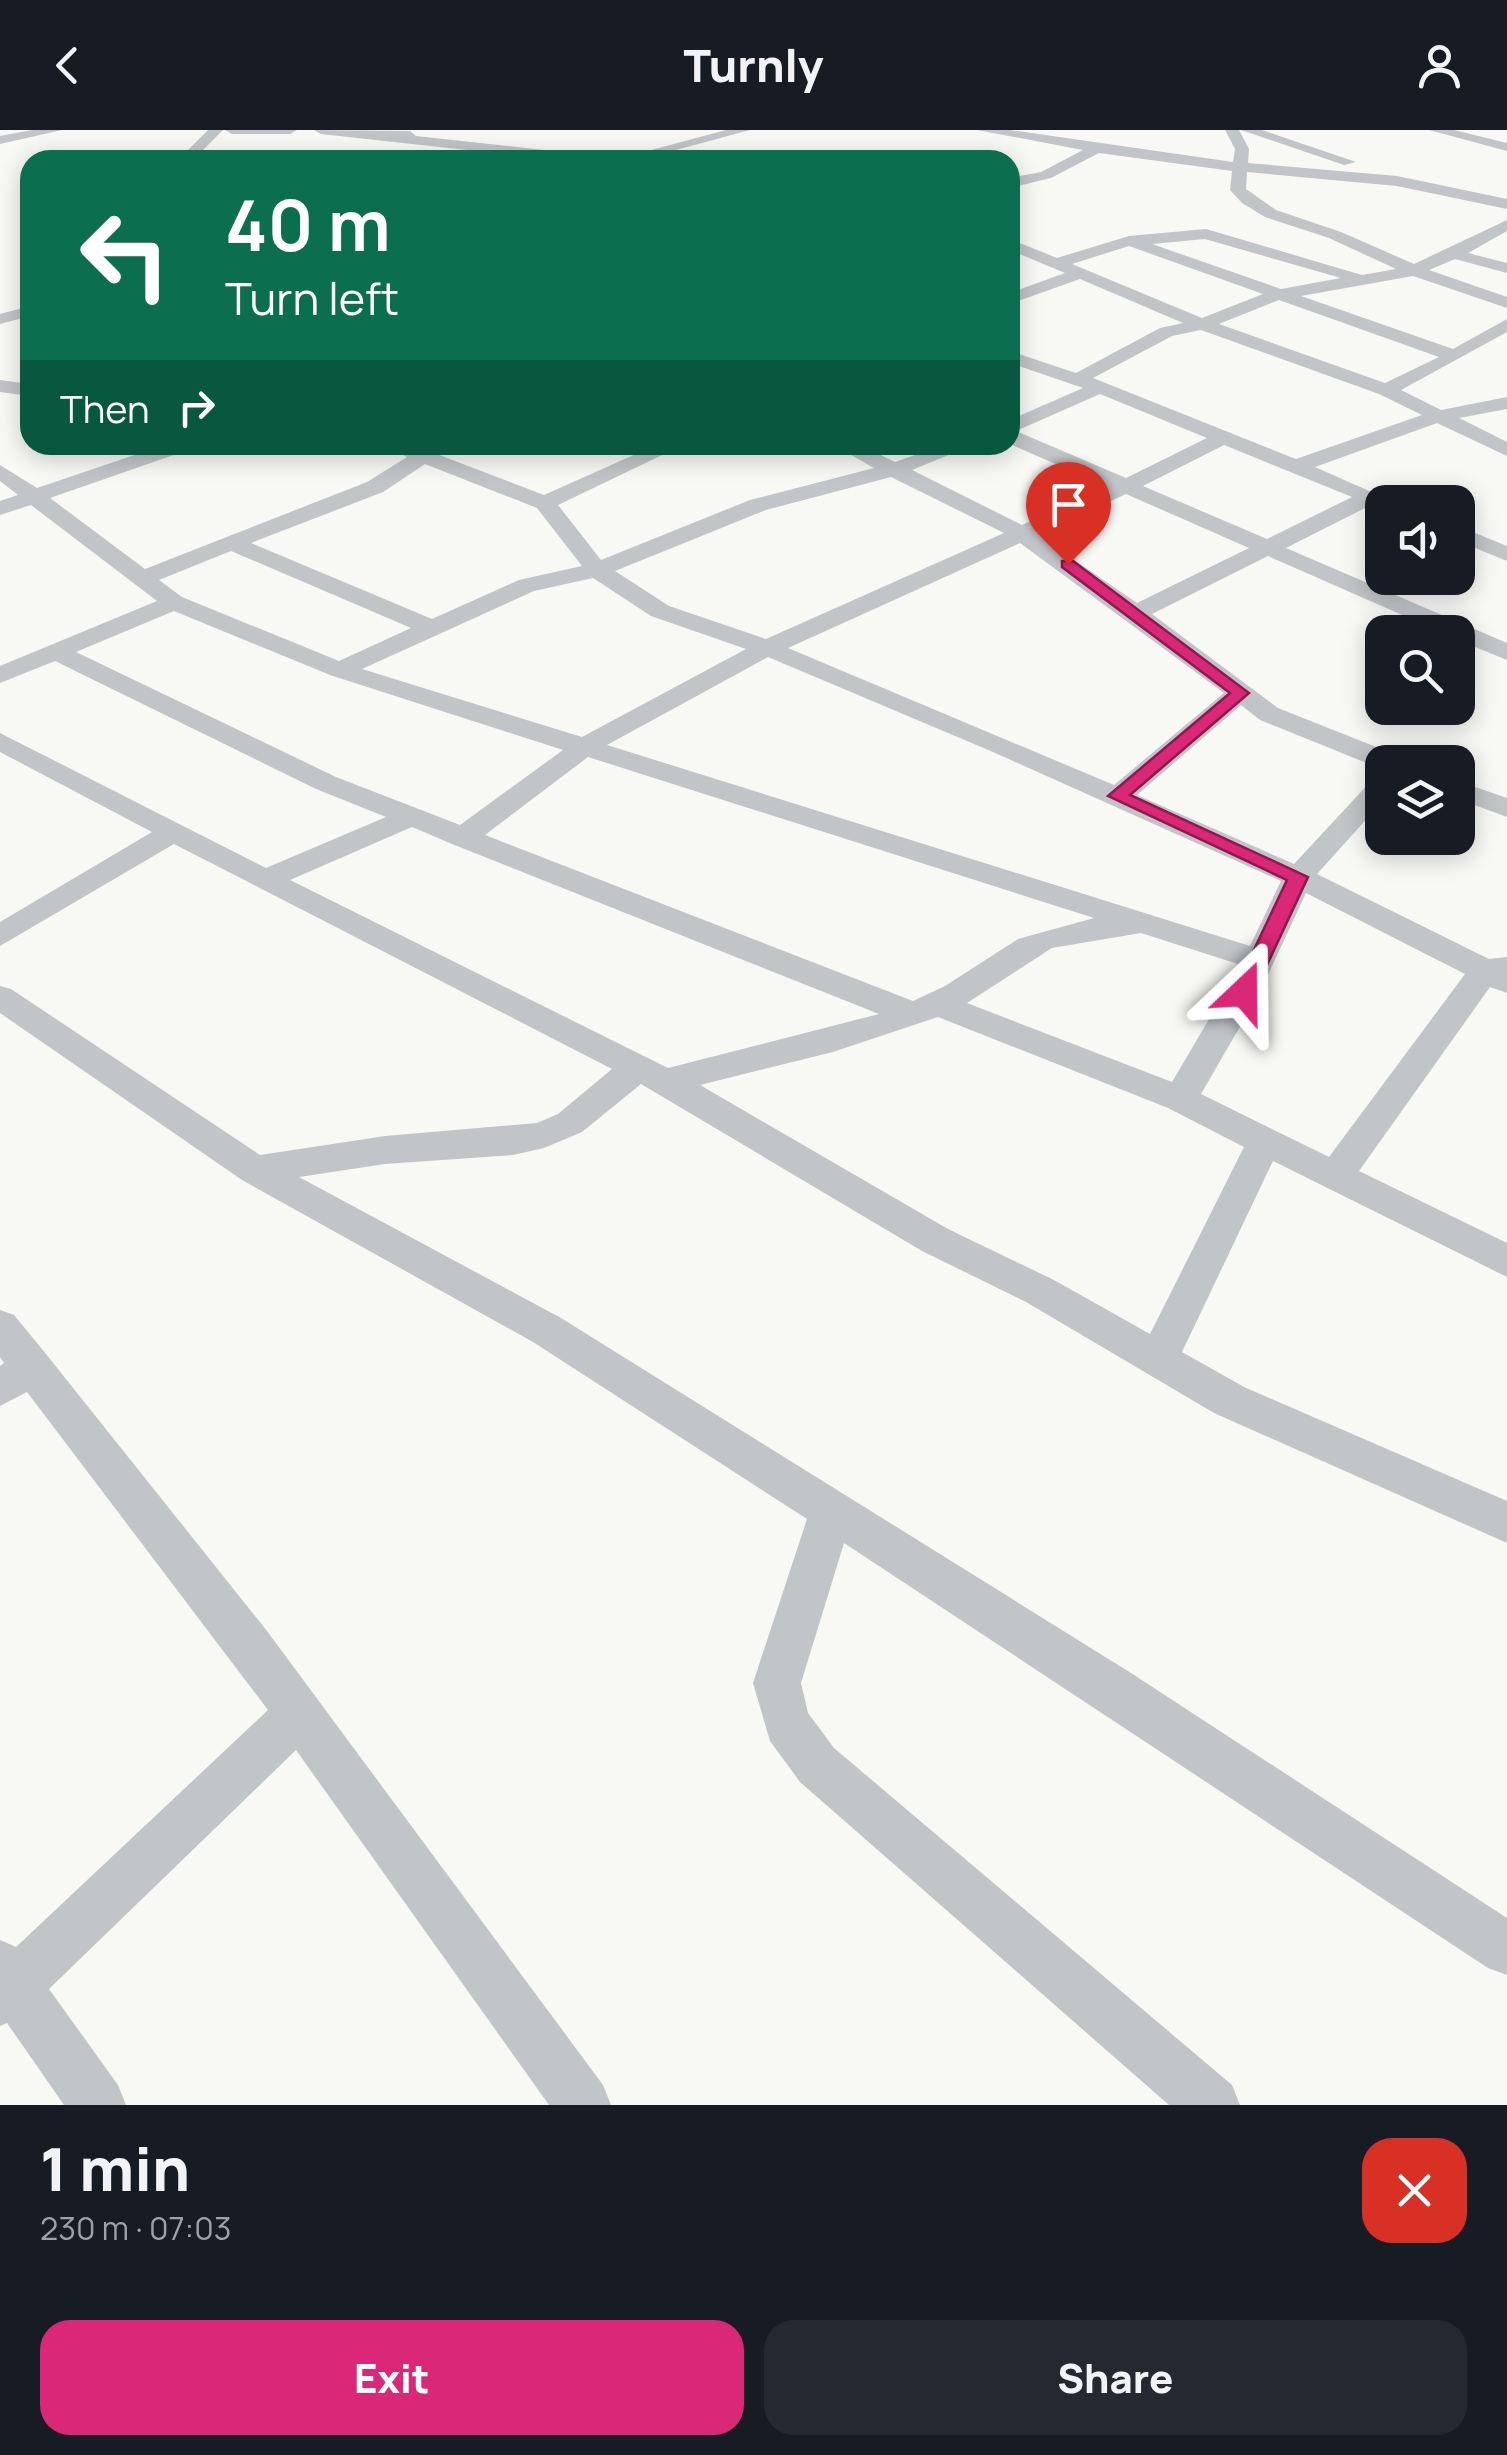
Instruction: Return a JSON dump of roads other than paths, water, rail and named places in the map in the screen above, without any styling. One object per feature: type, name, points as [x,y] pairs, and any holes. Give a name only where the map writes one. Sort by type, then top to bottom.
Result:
[{"type":"street","points":[[0,140],[55,130]]},
{"type":"street","points":[[195,150],[216,130]]},
{"type":"street","points":[[232,130],[290,130]]},
{"type":"street","points":[[322,130],[507,150]]},
{"type":"street","points":[[389,137],[444,130]]},
{"type":"street","points":[[662,150],[743,130]]},
{"type":"street","points":[[984,130],[1241,169],[1352,176],[1431,187]]},
{"type":"street","points":[[1232,130],[1242,148],[1238,190],[1254,205],[1332,234],[1411,271],[1507,304]]},
{"type":"street","points":[[1248,130],[1431,187],[1507,204]]},
{"type":"street","points":[[1436,130],[1507,146]]},
{"type":"street","points":[[1020,181],[1046,175],[1096,149]]},
{"type":"street","points":[[1480,198],[1507,182]]},
{"type":"street","points":[[1078,379],[1166,332],[1202,324],[1276,295],[1411,271],[1504,229]]},
{"type":"street","points":[[1061,262],[1130,241],[1206,234],[1362,280]]},
{"type":"street","points":[[1130,241],[1455,356]]},
{"type":"street","points":[[1020,248],[1202,324],[1386,390],[1507,450]]},
{"type":"street","points":[[1454,254],[1507,268]]},
{"type":"street","points":[[1020,294],[1084,272]]},
{"type":"street","points":[[1386,390],[1455,356],[1507,324]]},
{"type":"street","points":[[1020,360],[1226,436],[1365,495]]},
{"type":"street","points":[[1020,423],[1100,387]]},
{"type":"street","points":[[1299,466],[1439,416],[1507,403]]},
{"type":"street","points":[[462,838],[584,747],[767,648],[1126,487],[1226,436]]},
{"type":"street","points":[[1020,440],[1507,652]]},
{"type":"street","points":[[0,508],[154,455]]},
{"type":"street","points":[[544,503],[651,455]]},
{"type":"street","points":[[866,455],[1019,532],[1136,613],[1269,714],[1365,753]]},
{"type":"street","points":[[339,670],[527,585],[597,570],[758,505],[935,455]]},
{"type":"street","points":[[140,580],[375,487],[424,456],[544,503],[597,570],[660,611],[767,648],[1118,796],[1499,974],[1335,1176]]},
{"type":"street","points":[[0,471],[174,602],[339,670],[1257,959]]},
{"type":"street","points":[[1136,613],[1365,505]]},
{"type":"street","points":[[1475,541],[1507,554]]},
{"type":"street","points":[[233,544],[432,628]]},
{"type":"street","points":[[5,665],[56,652],[174,602]]},
{"type":"street","points":[[56,652],[326,783],[462,838],[1180,1099],[1507,1261]]},
{"type":"street","points":[[1118,796],[1240,693]]},
{"type":"street","points":[[0,741],[264,880],[651,1074],[935,1240],[1040,1291],[1229,1400],[1507,1522]]},
{"type":"street","points":[[1475,795],[1507,808]]},
{"type":"street","points":[[1180,1099],[1244,992],[1298,877],[1365,804]]},
{"type":"street","points":[[264,880],[410,817]]},
{"type":"street","points":[[0,936],[172,832]]},
{"type":"street","points":[[255,1170],[385,1150],[513,1141],[544,1135],[570,1124],[651,1074],[841,1039],[925,1009],[1029,946],[1103,927],[1150,924]]},
{"type":"street","points":[[0,997],[255,1170],[547,1330],[1114,1690],[1507,1949]]},
{"type":"street","points":[[1158,1360],[1265,1141]]},
{"type":"street","points":[[0,1328],[16,1377],[252,1647],[583,2105]]},
{"type":"street","points":[[831,1513],[777,1683],[788,1724],[817,1765],[1212,2105]]},
{"type":"street","points":[[98,2105],[5,1985],[299,1714]]}]
